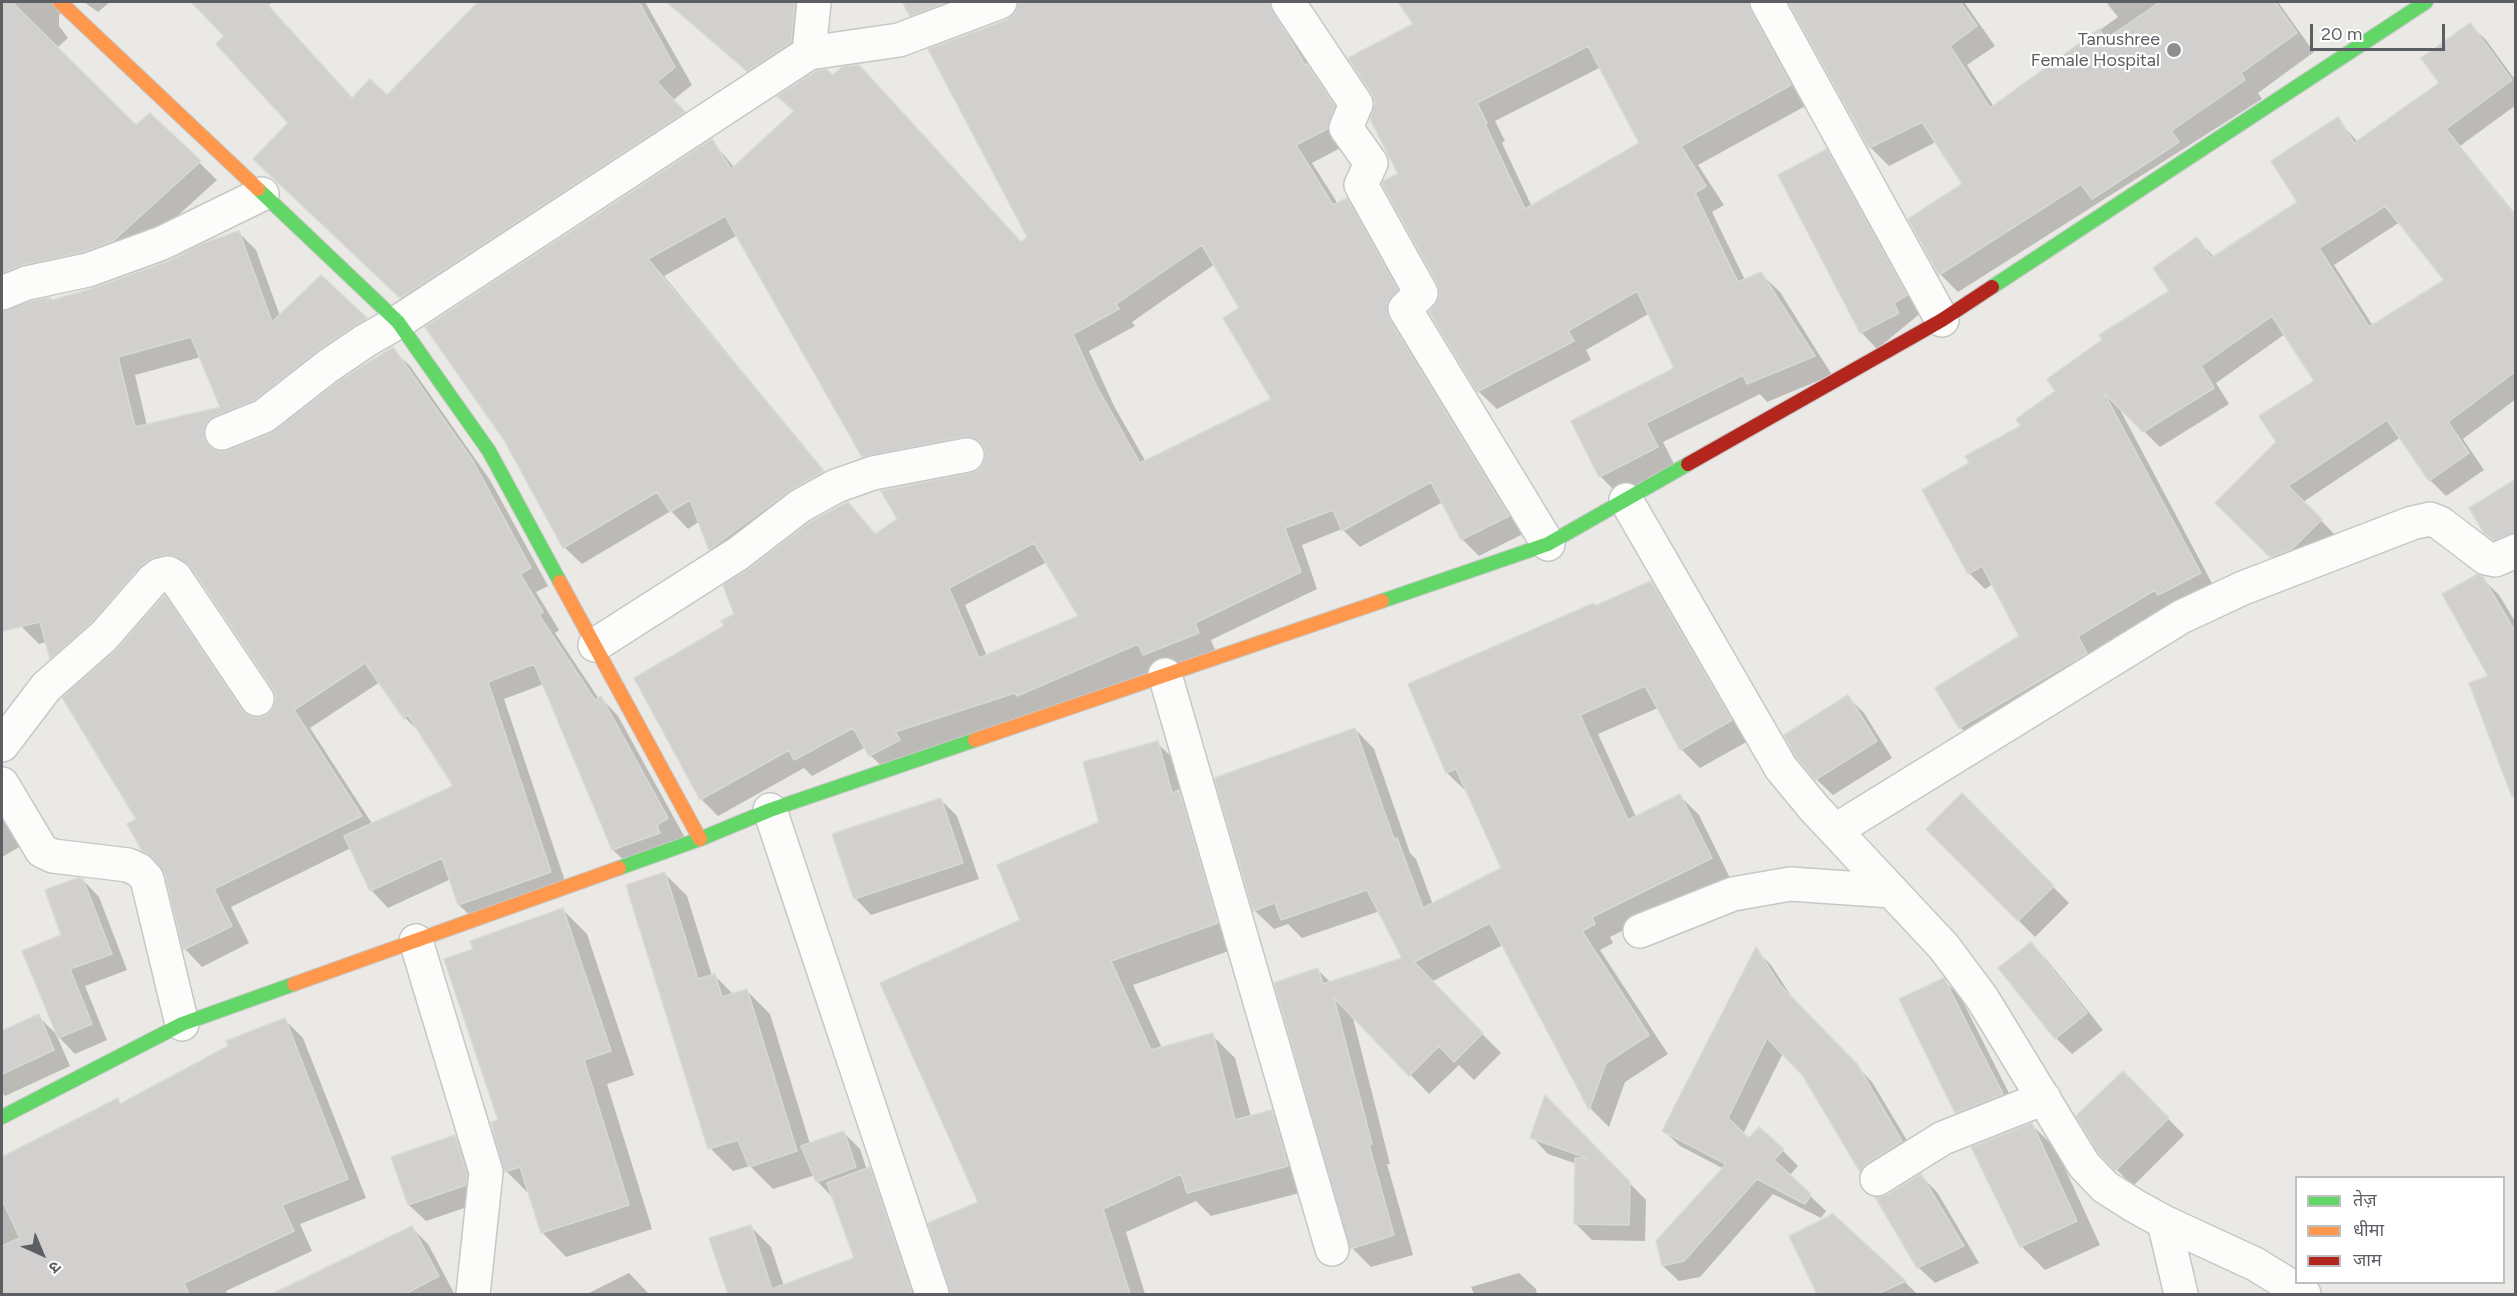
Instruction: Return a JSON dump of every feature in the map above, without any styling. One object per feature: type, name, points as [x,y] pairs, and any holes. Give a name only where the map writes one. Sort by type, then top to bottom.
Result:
[{"type":"main road","points":[[60,2],[398,322],[489,451],[700,839]]},
{"type":"main road","points":[[2,1117],[182,1024],[700,839],[770,810],[1548,544],[1942,320],[2426,2]]},
{"type":"street","points":[[809,53],[814,2]]},
{"type":"street","points":[[222,433],[264,416],[334,362],[809,53],[899,40],[1000,2]]},
{"type":"street","points":[[1288,2],[1356,104],[1346,128],[1371,163],[1361,185],[1421,293],[1406,309],[1548,544]]},
{"type":"street","points":[[1767,2],[1942,320]]},
{"type":"street","points":[[2,293],[27,284],[88,270],[142,250],[184,233],[262,194]]},
{"type":"street","points":[[595,645],[739,553],[800,506],[836,486],[873,473],[967,455]]},
{"type":"street","points":[[1626,500],[1781,768],[1944,947],[1982,998],[2084,1165],[2105,1187],[2164,1222],[2255,1264],[2304,1294]]},
{"type":"street","points":[[1836,830],[2181,617],[2243,588],[2412,523],[2430,519],[2440,523],[2486,558],[2495,560],[2516,551]]},
{"type":"street","points":[[2,745],[46,687],[104,636],[152,581],[168,573],[175,577],[256,699]]},
{"type":"street","points":[[1165,675],[1332,1249]]},
{"type":"street","points":[[2,784],[42,851],[53,856],[128,865],[140,870],[147,879],[182,1024]]},
{"type":"street","points":[[770,810],[932,1294]]},
{"type":"street","points":[[1640,931],[1733,894],[1790,884],[1892,891]]},
{"type":"street","points":[[416,941],[486,1172],[473,1294]]},
{"type":"street","points":[[1877,1179],[1943,1138],[2044,1098]]},
{"type":"street","points":[[2164,1222],[2181,1294]]},
{"type":"building","points":[[2,2],[12,2],[136,125],[150,113],[201,161],[113,241],[83,252],[23,265],[2,273]]},
{"type":"building","points":[[191,2],[265,2],[352,98],[370,79],[387,95],[478,2],[639,2],[675,67],[657,82],[685,112],[400,298],[253,159],[288,123],[216,44],[224,36]]},
{"type":"building","points":[[667,2],[795,2],[791,42],[747,71]]},
{"type":"building","points":[[902,2],[948,2],[910,16]]},
{"type":"building","points":[[1018,2],[1268,2],[1305,65],[1307,64],[1335,106],[1327,129],[1296,145],[1333,205],[1347,198],[1398,290],[1387,303],[1389,319],[1509,516],[1461,540],[1431,482],[1342,531],[1333,510],[1285,528],[1301,572],[1195,623],[1199,633],[1143,655],[1138,644],[1017,696],[1015,693],[895,732],[900,740],[869,756],[853,728],[794,760],[789,750],[700,800],[634,678],[724,626],[721,621],[734,614],[723,585],[750,568],[810,522],[848,502],[875,534],[897,519],[881,491],[979,470],[984,462],[985,452],[982,443],[974,438],[963,437],[862,457],[725,216],[648,259],[824,471],[789,491],[709,550],[690,500],[670,512],[657,492],[563,548],[504,440],[425,327],[712,139],[731,169],[794,111],[777,96],[816,71],[826,69],[833,75],[842,67],[859,65],[1021,242],[1027,237],[928,49],[1007,20],[1015,13]],"holes":[[[1202,245],[1239,308],[1223,318],[1271,399],[1140,463],[1097,387],[1073,334],[1119,309],[1116,304]],[[1034,543],[1078,616],[979,658],[949,588]]]},
{"type":"building","points":[[1398,2],[1748,2],[1791,85],[1681,146],[1706,186],[1695,193],[1738,282],[1761,272],[1815,356],[1747,384],[1743,375],[1646,423],[1658,447],[1599,477],[1571,421],[1674,368],[1637,291],[1568,331],[1574,341],[1477,392],[1429,312],[1439,296],[1438,285],[1382,184],[1383,181],[1398,174],[1370,119],[1375,103],[1372,94],[1348,58],[1413,24]],"holes":[[[1588,46],[1639,143],[1525,209],[1477,103]]]},
{"type":"building","points":[[1788,2],[1960,2],[1977,26],[1950,46],[1990,108],[2099,29],[2106,39],[2160,2],[2275,2],[2297,33],[2241,73],[2245,80],[2171,131],[2179,142],[2092,199],[2081,184],[1939,275],[1908,219],[1962,184],[1922,122],[1869,148]]},
{"type":"building","points":[[2470,23],[2512,80],[2446,129],[2516,217],[2516,371],[2448,422],[2469,453],[2429,481],[2387,420],[2288,486],[2322,519],[2292,549],[2270,557],[2215,503],[2276,442],[2259,416],[2314,381],[2272,316],[2201,366],[2214,388],[2143,432],[2104,393],[2201,573],[2158,595],[2155,590],[2078,636],[2087,653],[1959,728],[1935,688],[2019,636],[1982,566],[1968,574],[1922,490],[1969,463],[1965,456],[2021,426],[2016,419],[2055,391],[2047,379],[2102,340],[2099,335],[2169,291],[2153,268],[2197,237],[2211,258],[2297,202],[2271,161],[2338,117],[2354,143],[2439,83],[2421,58]],"holes":[[[2385,206],[2444,280],[2369,327],[2319,248]]]},
{"type":"building","points":[[1827,149],[1907,295],[1894,303],[1899,313],[1860,333],[1778,175]]},
{"type":"building","points":[[239,231],[272,322],[321,275],[367,318],[318,350],[255,400],[208,421],[204,430],[205,441],[211,448],[220,452],[271,433],[339,381],[393,347],[473,461],[531,568],[520,574],[543,612],[539,615],[595,700],[601,696],[668,818],[657,825],[660,833],[612,850],[534,664],[488,682],[551,872],[458,905],[442,858],[370,891],[344,836],[453,786],[408,715],[404,719],[365,663],[294,710],[362,816],[214,889],[232,926],[183,950],[165,874],[153,858],[142,851],[127,824],[136,819],[62,697],[116,650],[165,595],[248,716],[258,718],[267,715],[274,707],[276,697],[273,689],[191,567],[176,556],[155,557],[141,566],[91,623],[50,659],[40,622],[2,631],[2,311],[32,301],[51,297],[46,302],[94,288],[169,261],[202,244]],"holes":[[[191,337],[220,407],[135,427],[118,357]]]},
{"type":"building","points":[[2516,479],[2516,533],[2494,540],[2484,533],[2469,508]]},
{"type":"building","points":[[2478,574],[2483,577],[2516,633],[2516,796],[2512,797],[2469,683],[2488,676],[2442,594]]},
{"type":"building","points":[[1651,581],[1732,720],[1680,750],[1645,686],[1580,715],[1628,820],[1680,794],[1712,858],[1592,917],[1595,924],[1582,931],[1649,1035],[1606,1063],[1589,1110],[1490,923],[1414,962],[1483,1033],[1454,1062],[1439,1046],[1409,1076],[1334,998],[1372,1144],[1369,1145],[1394,1235],[1350,1249],[1274,983],[1318,968],[1323,984],[1402,958],[1367,890],[1281,920],[1275,903],[1253,911],[1214,778],[1355,728],[1394,839],[1397,838],[1423,908],[1501,868],[1456,769],[1446,773],[1408,684],[1594,603],[1595,606]]},
{"type":"building","points":[[1848,695],[1877,741],[1815,780],[1796,757],[1784,735]]},
{"type":"building","points":[[1158,741],[1172,793],[1179,790],[1218,923],[1111,961],[1151,1050],[1213,1033],[1235,1120],[1272,1110],[1288,1166],[1187,1193],[1181,1174],[1103,1209],[1130,1294],[950,1294],[928,1223],[978,1202],[880,983],[1020,920],[997,865],[1099,822],[1083,762]]},
{"type":"building","points":[[1962,793],[2054,886],[2018,921],[1926,829]]},
{"type":"building","points":[[941,798],[963,863],[854,899],[832,834]]},
{"type":"building","points":[[665,872],[698,979],[715,974],[722,997],[747,989],[797,1151],[749,1167],[738,1140],[708,1149],[626,885]]},
{"type":"building","points":[[78,878],[83,879],[112,954],[70,969],[92,1024],[58,1038],[22,951],[61,935],[45,890]]},
{"type":"building","points":[[563,908],[611,1051],[584,1060],[629,1205],[541,1233],[520,1167],[504,1172],[491,1122],[498,1120],[444,959],[473,949],[470,941]]},
{"type":"building","points":[[2031,942],[2087,1013],[2055,1039],[1998,968]]},
{"type":"building","points":[[1756,947],[1780,985],[1857,1064],[1902,1141],[1867,1163],[1860,1172],[1803,1076],[1767,1038],[1728,1118],[1749,1138],[1759,1127],[1784,1149],[1774,1160],[1811,1194],[1805,1204],[1757,1179],[1684,1261],[1662,1266],[1656,1241],[1726,1164],[1662,1131]]},
{"type":"building","points":[[1944,978],[2003,1094],[1955,1113],[1899,999]]},
{"type":"building","points":[[39,1014],[54,1050],[2,1074],[2,1031]]},
{"type":"building","points":[[285,1018],[348,1179],[282,1205],[294,1231],[184,1283],[189,1294],[2,1294],[2,1246],[20,1238],[2,1200],[2,1157],[118,1098],[120,1104],[228,1046],[226,1041]]},
{"type":"building","points":[[2123,1071],[2169,1118],[2115,1171],[2099,1154],[2076,1116]]},
{"type":"building","points":[[1545,1095],[1630,1182],[1629,1225],[1574,1224],[1575,1158],[1587,1158],[1530,1138]]},
{"type":"building","points":[[2032,1123],[2077,1221],[2020,1247],[1971,1147]]},
{"type":"building","points":[[844,1131],[856,1167],[816,1182],[801,1146]]},
{"type":"building","points":[[455,1135],[467,1174],[466,1185],[408,1205],[391,1157]]},
{"type":"building","points":[[870,1167],[912,1294],[728,1294],[709,1238],[751,1225],[772,1289],[854,1258],[827,1183]]},
{"type":"building","points":[[1921,1174],[1964,1246],[1917,1268],[1875,1197],[1887,1195]]},
{"type":"building","points":[[1833,1214],[1906,1281],[1877,1294],[1817,1294],[1789,1236]]},
{"type":"building","points":[[412,1226],[439,1276],[405,1294],[272,1294]]},
{"type":"traffic: fast","points":[[1992,287],[2426,2]]},
{"type":"traffic: fast","points":[[258,189],[398,322],[489,451],[560,582]]},
{"type":"traffic: fast","points":[[1382,601],[1548,544],[1688,464]]},
{"type":"traffic: fast","points":[[619,868],[700,839],[770,810],[975,740]]},
{"type":"traffic: fast","points":[[2,1117],[182,1024],[294,984]]},
{"type":"traffic: slow","points":[[60,2],[258,189]]},
{"type":"traffic: slow","points":[[560,582],[700,839]]},
{"type":"traffic: slow","points":[[975,740],[1382,601]]},
{"type":"traffic: slow","points":[[294,984],[619,868]]},
{"type":"traffic: jam","points":[[1688,464],[1942,320],[1992,287]]},
{"type":"place","name":"Tanushree Female Hospital","points":[[2174,50]]}]
